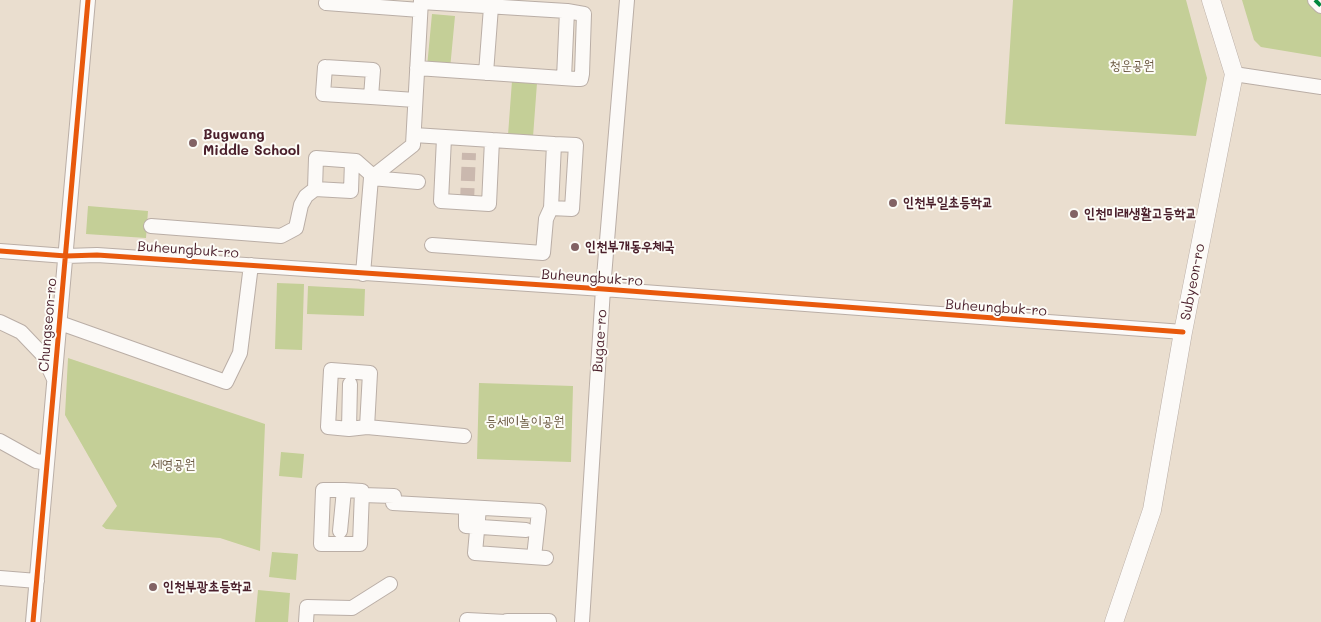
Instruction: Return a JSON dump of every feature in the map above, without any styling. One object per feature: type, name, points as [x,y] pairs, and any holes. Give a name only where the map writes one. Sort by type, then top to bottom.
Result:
[{"type":"main road","name":"Subyeon-ro","points":[[1114,622],[1152,510],[1183,332],[1234,74],[1211,0]]},
{"type":"street","name":"Chungseon-ro","points":[[33,622],[88,0]]},
{"type":"street","points":[[327,0],[326,3],[491,6],[580,12],[584,14],[581,79],[486,73],[464,68],[417,68]]},
{"type":"street","name":"Bugae-ro","points":[[582,622],[603,289],[627,0]]},
{"type":"street","points":[[1315,0],[1321,6]]},
{"type":"street","points":[[363,274],[372,177],[413,145],[421,4]]},
{"type":"street","points":[[486,73],[491,6]]},
{"type":"street","points":[[1234,74],[1321,88]]},
{"type":"street","points":[[371,97],[415,100]]},
{"type":"street","points":[[414,135],[576,145],[572,209],[551,208]]},
{"type":"street","points":[[444,138],[441,201],[488,204],[492,140]]},
{"type":"street","points":[[432,245],[543,253],[546,219],[551,208],[554,144]]},
{"type":"street","points":[[315,189],[316,158],[356,161],[372,177],[418,182]]},
{"type":"street","points":[[151,226],[281,236],[296,228],[306,196],[315,189],[351,191],[352,161]]},
{"type":"street","name":"Buheungbuk-ro","points":[[0,251],[66,256],[97,254],[1183,332]]},
{"type":"street","name":"Buheungbuk-ro","points":[[226,382],[240,354],[251,266]]},
{"type":"street","points":[[0,323],[21,332],[43,355],[55,379]]},
{"type":"street","name":"Chungseon-ro","points":[[60,323],[226,382]]},
{"type":"street","points":[[367,427],[370,373],[331,370],[328,427],[349,429],[367,427],[464,436]]},
{"type":"street","points":[[349,429],[350,384]]},
{"type":"street","points":[[0,441],[36,461],[47,463]]},
{"type":"street","points":[[323,490],[344,490],[362,491],[360,544],[322,544],[323,490]]},
{"type":"street","points":[[340,531],[344,490]]},
{"type":"street","points":[[362,495],[479,508],[539,511],[540,558],[475,553],[479,508]]},
{"type":"street","points":[[466,514],[466,526],[526,530]]},
{"type":"street","points":[[0,578],[37,581]]},
{"type":"street","points":[[306,622],[307,607],[352,608],[390,584]]},
{"type":"street","points":[[327,622],[328,608]]},
{"type":"street","points":[[467,620],[549,622]]},
{"type":"green space","name":"청운공원","points":[[1013,0],[1186,0],[1207,78],[1196,136],[1005,124]]},
{"type":"green space","points":[[1242,0],[1321,0],[1321,57],[1261,47],[1254,40]]},
{"type":"green space","points":[[432,14],[455,16],[450,69],[427,67]]},
{"type":"green space","points":[[512,81],[537,83],[533,137],[508,135]]},
{"type":"green space","points":[[88,206],[148,211],[146,238],[86,234]]},
{"type":"green space","points":[[277,283],[304,284],[302,350],[275,349]]},
{"type":"green space","points":[[308,286],[365,289],[364,316],[307,314]]},
{"type":"green space","name":"세영공원","points":[[68,358],[265,424],[260,551],[220,538],[106,529],[102,526],[117,506],[65,415]]},
{"type":"green space","name":"등세이놀이공원","points":[[479,383],[573,386],[571,462],[477,459]]},
{"type":"green space","points":[[281,452],[304,454],[302,478],[279,476]]},
{"type":"green space","points":[[272,552],[298,554],[296,580],[269,577]]},
{"type":"green space","points":[[258,590],[290,593],[288,622],[255,622]]},
{"type":"tunnel","points":[[467,202],[469,153]]},
{"type":"marked path","points":[[1315,0],[1321,6]]},
{"type":"cycle path","points":[[33,622],[88,0]]},
{"type":"cycle path","points":[[0,251],[66,256],[97,255],[603,289],[1183,332]]},
{"type":"place","name":"Bugwang Middle School","points":[[193,143]]},
{"type":"place","name":"인천부일초등학교","points":[[893,203]]},
{"type":"place","name":"인천미래생활고등학교","points":[[1074,214]]},
{"type":"place","name":"인천부개동우체국","points":[[575,247]]},
{"type":"place","name":"인천부광초등학교","points":[[153,587]]}]
